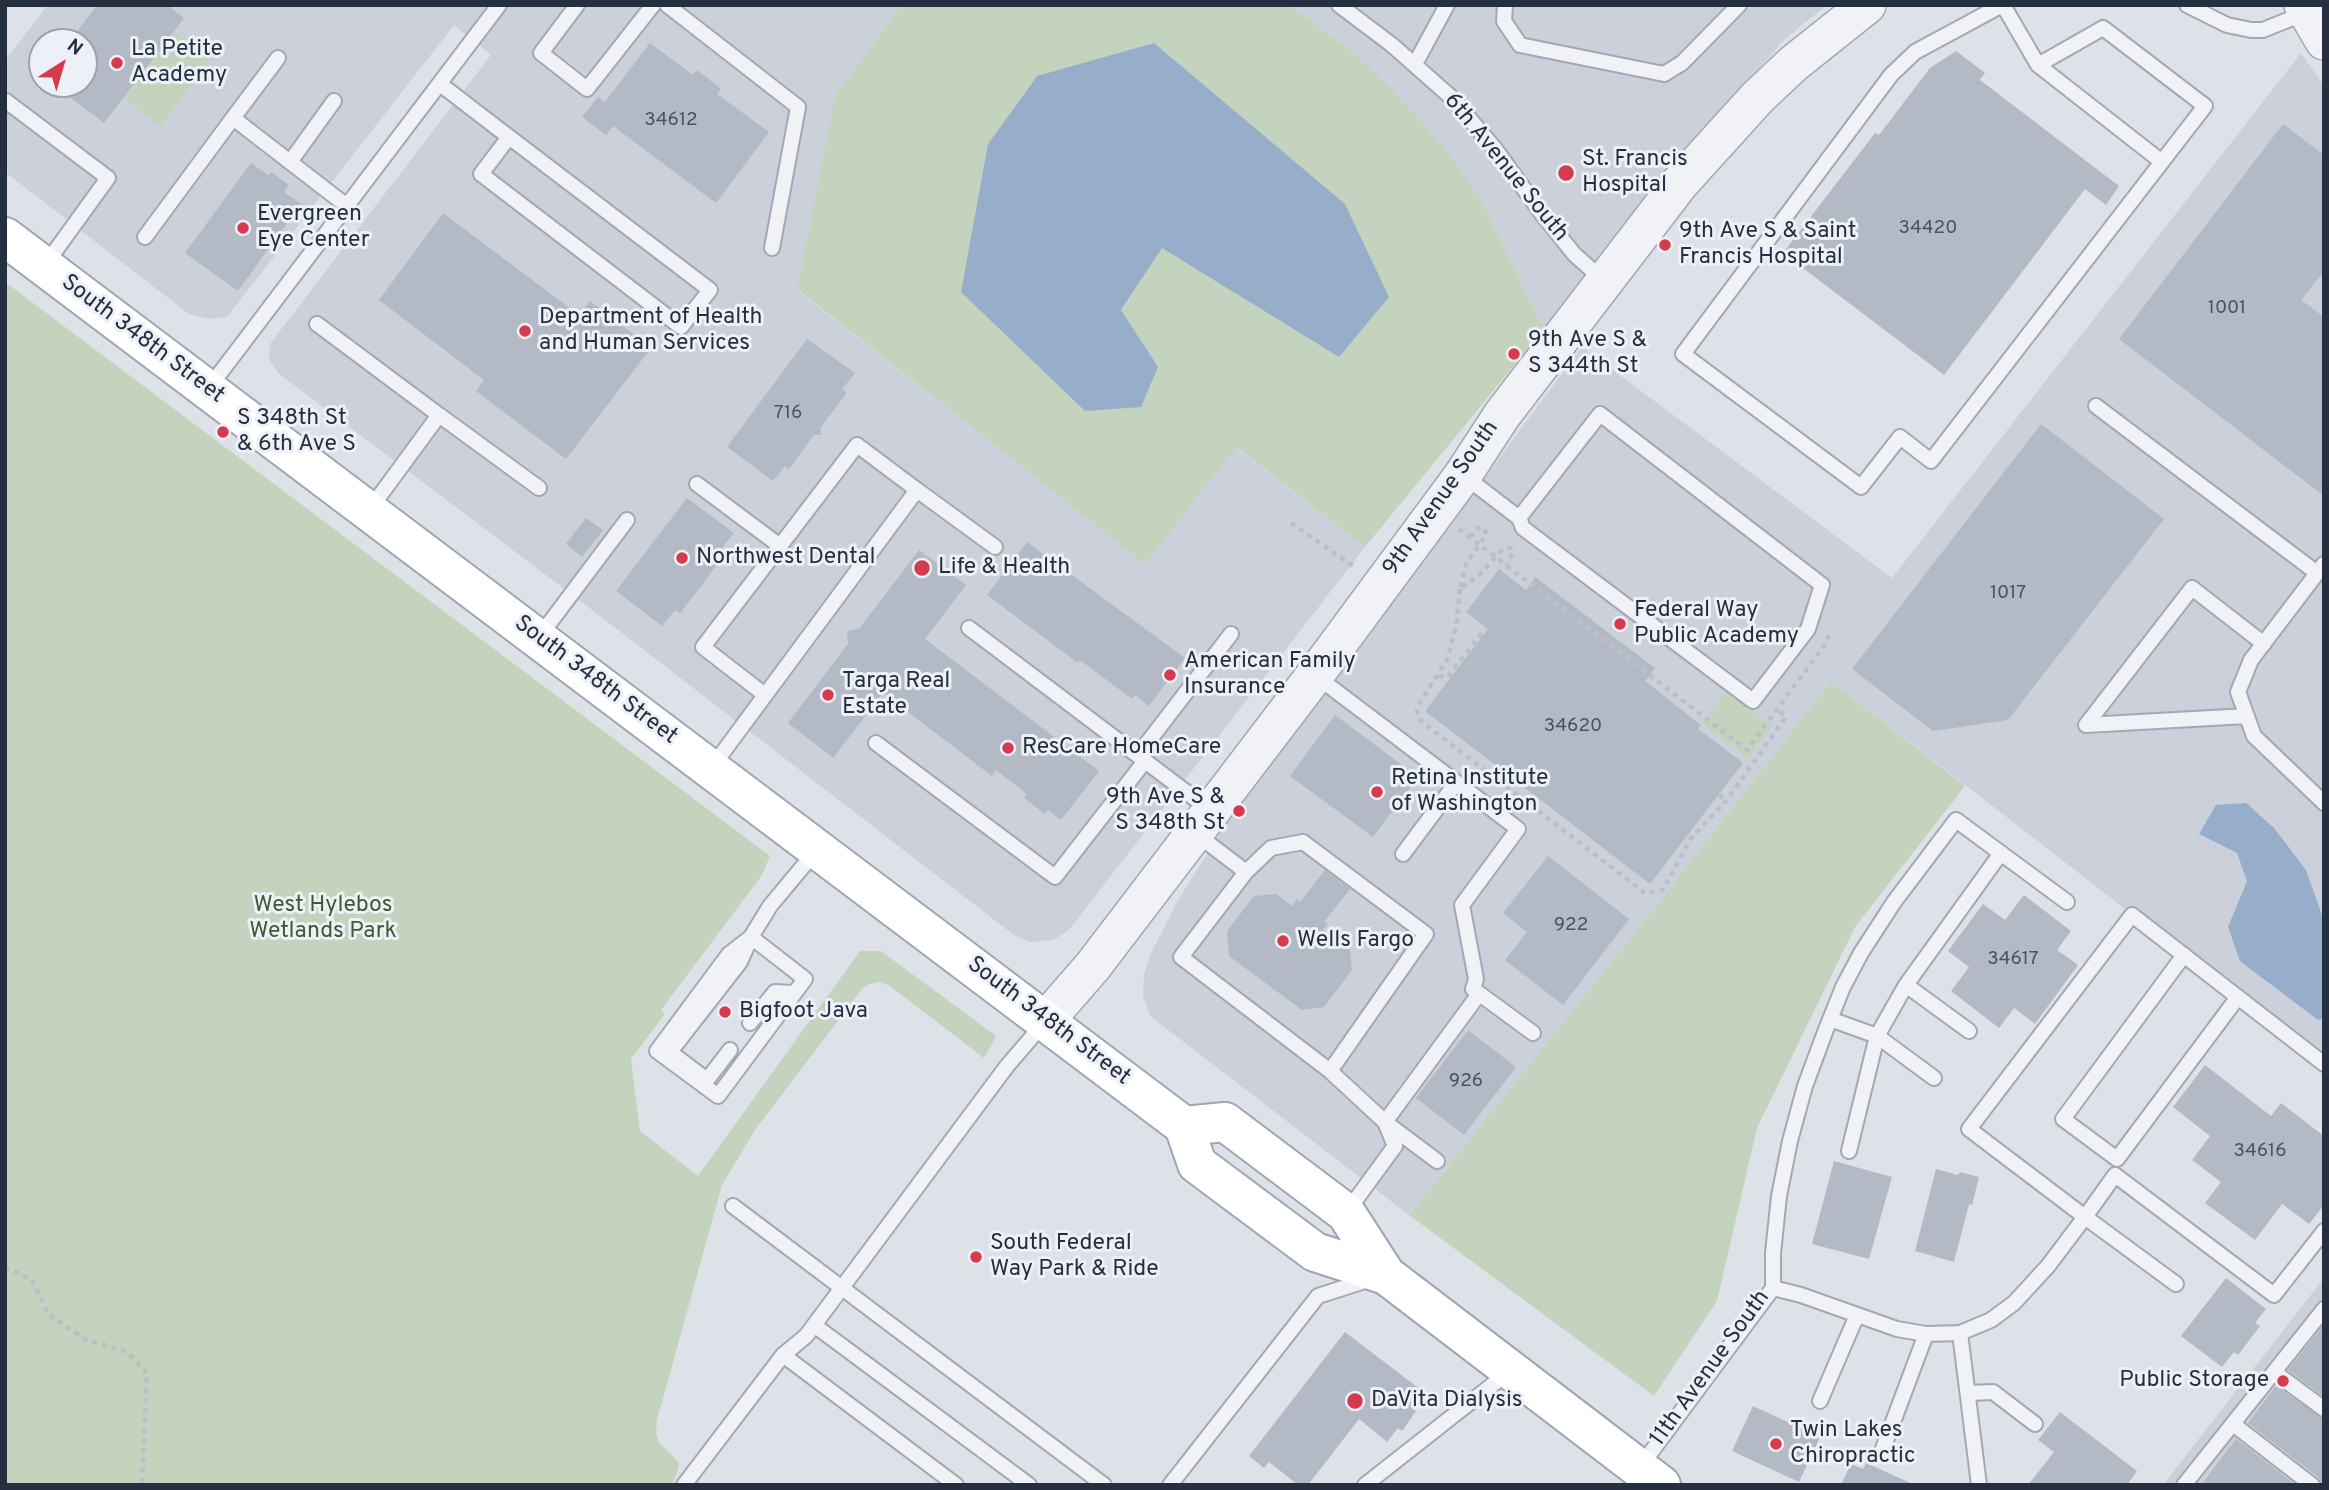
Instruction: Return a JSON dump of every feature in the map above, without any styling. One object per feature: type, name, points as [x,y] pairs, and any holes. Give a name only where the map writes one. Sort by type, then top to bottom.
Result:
[{"type":"main road","name":"South 348th Street","points":[[5,237],[1184,1126]]},
{"type":"main road","points":[[1386,1275],[1346,1213],[1225,1122],[1184,1126],[1197,1164],[1315,1252],[1386,1275],[1650,1476]]},
{"type":"street","name":"9th Avenue South","points":[[1046,1020],[1093,966],[1315,675],[1463,475],[1502,415],[1680,183],[1757,97],[1793,64],[1867,5]]},
{"type":"lane","points":[[208,389],[499,5]]},
{"type":"lane","points":[[577,5],[541,53],[587,89],[653,5]]},
{"type":"lane","points":[[667,5],[798,107],[772,248]]},
{"type":"lane","name":"6th Avenue South","points":[[1339,5],[1415,64],[1452,98],[1496,150],[1542,215],[1574,254],[1604,281]]},
{"type":"lane","points":[[1415,64],[1447,5]]},
{"type":"lane","points":[[1505,5],[1504,21],[1520,45],[1664,74],[1682,63],[1739,5]]},
{"type":"lane","points":[[2038,65],[2103,28],[2205,106],[2162,162],[1931,461],[1900,437],[1861,487],[1683,354],[1891,75],[1915,52],[2002,5],[2038,65],[2162,162]]},
{"type":"lane","points":[[2187,5],[2227,25],[2250,30],[2263,30],[2311,19]]},
{"type":"lane","points":[[145,237],[278,58]]},
{"type":"lane","points":[[440,84],[710,289],[681,327],[481,174],[509,137]]},
{"type":"lane","points":[[6,101],[108,178],[44,267]]},
{"type":"lane","points":[[290,162],[334,102]]},
{"type":"lane","points":[[233,118],[347,206]]},
{"type":"lane","points":[[317,324],[539,488]]},
{"type":"lane","points":[[2096,407],[2320,569],[2251,660],[2238,692],[2254,736],[2324,803]]},
{"type":"lane","points":[[1463,475],[1519,518],[1523,528],[1753,701],[1808,629],[1822,585],[1600,414],[1519,518]]},
{"type":"lane","points":[[369,510],[439,415]]},
{"type":"lane","points":[[765,695],[703,647],[857,445],[995,548]]},
{"type":"lane","points":[[697,484],[780,546]]},
{"type":"lane","points":[[711,768],[917,490]]},
{"type":"lane","points":[[538,638],[627,520]]},
{"type":"lane","points":[[2247,716],[2086,725],[2192,588],[2264,644]]},
{"type":"lane","points":[[969,628],[1141,758],[1246,872]]},
{"type":"lane","points":[[876,743],[1055,877],[1231,634]]},
{"type":"lane","points":[[1315,675],[1518,829],[1462,905],[1476,979],[1473,989],[1532,1033]]},
{"type":"lane","points":[[1403,854],[1456,783]]},
{"type":"lane","name":"11th Avenue South","points":[[1650,1476],[1773,1288],[1773,1253],[1779,1196],[1805,1086],[1843,987],[1894,902],[1956,820],[2067,902]]},
{"type":"lane","points":[[1330,1071],[1426,934],[1303,842],[1271,848],[1246,872],[1181,957],[1330,1071],[1385,1122],[1437,1161]]},
{"type":"lane","points":[[730,1050],[707,1080],[670,1052],[740,962],[751,937],[770,906],[818,848]]},
{"type":"lane","points":[[1849,1151],[1877,1036],[1906,985],[2001,853]]},
{"type":"lane","points":[[2176,1284],[1969,1129],[2132,915],[2324,1064]]},
{"type":"lane","points":[[751,937],[805,979],[718,1096],[657,1051],[729,954],[751,937]]},
{"type":"lane","points":[[2118,1159],[2063,1119],[2184,955]]},
{"type":"lane","points":[[1906,985],[1969,1031]]},
{"type":"lane","points":[[750,1023],[775,992],[793,993]]},
{"type":"lane","points":[[1385,1122],[1479,994]]},
{"type":"lane","points":[[1773,1288],[1801,1295],[1897,1329],[1926,1334],[1960,1333],[1991,1320],[2014,1303],[2048,1266],[2115,1175],[2118,1159],[2238,997]]},
{"type":"lane","points":[[1830,1019],[1877,1036],[1934,1078]]},
{"type":"lane","points":[[684,1485],[783,1355],[806,1336],[1007,1066],[1046,1020]]},
{"type":"lane","points":[[1346,1213],[1395,1146],[1385,1122]]},
{"type":"lane","points":[[2115,1175],[2274,1295],[2324,1231]]},
{"type":"lane","points":[[733,1206],[1104,1485]]},
{"type":"lane","points":[[1170,1485],[1318,1296],[1386,1275]]},
{"type":"lane","points":[[2184,1485],[2322,1313]]},
{"type":"lane","points":[[1820,1401],[1857,1315]]},
{"type":"lane","points":[[814,1325],[1029,1485]]},
{"type":"lane","points":[[1960,1333],[1979,1485]]},
{"type":"lane","points":[[1881,1454],[1926,1334]]},
{"type":"lane","points":[[783,1355],[956,1485]]},
{"type":"lane","points":[[1365,1485],[1511,1370]]},
{"type":"lane","points":[[2274,1371],[2324,1409]]},
{"type":"lane","points":[[1968,1393],[1993,1392],[2035,1424]]},
{"type":"lane","points":[[2233,1424],[2312,1485]]},
{"type":"path","points":[[1291,523],[1381,586]]},
{"type":"path","points":[[1460,589],[1479,575],[1495,557],[1480,545],[1466,564],[1460,589],[1456,628],[1447,660],[1419,704],[1417,712],[1421,721],[1645,893],[1663,890],[1691,838],[1726,801],[1786,717],[1777,709]]},
{"type":"path","points":[[1439,676],[1447,678],[1484,631]]},
{"type":"path","points":[[1719,795],[1726,801]]},
{"type":"path","points":[[5,1267],[32,1280],[48,1314],[85,1339],[127,1352],[147,1373],[142,1485]]},
{"type":"shaded area","points":[[48,5],[902,5],[835,95],[797,290],[1145,563],[1235,447],[1365,547],[1069,930],[1053,940],[1029,942],[1014,935],[583,603],[278,373],[269,359],[270,344],[491,55],[454,25],[227,317],[209,319],[189,314],[5,172],[5,60],[28,31],[28,98],[98,98],[98,28],[30,28]]},
{"type":"shaded area","name":"St. Francis Hospital","points":[[1290,5],[1827,5],[1786,38],[1696,140],[1544,329],[1480,197],[1447,150],[1391,87],[1353,52]]},
{"type":"shaded area","points":[[2301,53],[2324,86],[2324,1063],[1831,681],[1652,911],[1409,1215],[1150,1016],[1143,996],[1144,975],[1150,955],[1177,902],[1225,825],[1582,347],[1892,578]]},
{"type":"shaded area","name":"Public Storage","points":[[2324,1278],[2324,1485],[2163,1485]]},
{"type":"green space","points":[[902,5],[1290,5],[1353,52],[1391,87],[1447,150],[1480,197],[1544,329],[1365,547],[1236,447],[1145,564],[797,289],[835,95]],"holes":[[[1154,43],[1339,357],[1162,247],[1121,311],[988,144],[1036,77]]]},
{"type":"green space","points":[[174,31],[211,58],[160,126],[123,98]]},
{"type":"green space","name":"West Hylebos Wetlands Park","points":[[5,282],[770,856],[762,875],[661,1010],[665,1014],[631,1059],[640,1131],[698,1176],[860,951],[881,951],[996,1036],[984,1058],[890,986],[880,982],[870,984],[863,988],[755,1130],[722,1185],[657,1420],[656,1433],[659,1443],[679,1462],[672,1485],[5,1485]]},
{"type":"green space","points":[[1831,681],[1965,786],[1855,927],[1757,1128],[1717,1301],[1654,1396],[1409,1215],[1652,911]]},
{"type":"green space","points":[[1727,690],[1773,726],[1748,758],[1702,723]]},
{"type":"water","points":[[1154,43],[1345,204],[1389,297],[1339,357],[1162,248],[1121,310],[1158,367],[1141,407],[1085,411],[961,292],[988,144],[1037,76]]},
{"type":"water","points":[[2246,803],[2274,828],[2306,870],[2324,921],[2324,1018],[2318,1020],[2240,961],[2228,927],[2247,881],[2237,853],[2199,834],[2216,805]]},
{"type":"building","name":"La Petite Academy","points":[[97,5],[167,5],[184,18],[104,123],[71,98],[98,98],[98,28],[80,28]]},
{"type":"building","points":[[650,43],[693,75],[697,70],[721,89],[717,94],[769,132],[716,203],[613,126],[606,135],[582,117],[598,97],[605,102]]},
{"type":"building","points":[[1956,51],[1985,73],[1980,80],[2119,186],[2106,205],[2085,189],[1944,375],[1783,253],[1875,133],[1879,135],[1930,68]]},
{"type":"building","points":[[2283,124],[2324,155],[2324,271],[2301,300],[2324,317],[2324,496],[2119,339]]},
{"type":"building","name":"Evergreen Eye Center","points":[[251,163],[268,175],[271,172],[289,185],[284,192],[301,204],[238,291],[185,253]]},
{"type":"building","name":"Department of Health and Human Services","points":[[443,213],[579,315],[590,301],[651,348],[566,459],[476,391],[484,380],[379,300]]},
{"type":"building","points":[[807,339],[855,373],[842,389],[847,393],[820,428],[821,435],[814,435],[789,469],[785,466],[773,481],[727,447]]},
{"type":"building","points":[[2041,424],[2164,519],[2008,720],[1933,731],[1852,669]]},
{"type":"building","name":"Northwest Dental","points":[[687,498],[734,533],[720,550],[725,553],[705,581],[680,613],[675,610],[662,626],[616,591]]},
{"type":"building","points":[[586,518],[603,530],[582,557],[566,544]]},
{"type":"building","points":[[1027,542],[1185,658],[1149,706],[1135,695],[1132,699],[1080,660],[1078,663],[987,595]]},
{"type":"building","points":[[919,550],[966,585],[925,639],[1099,771],[1061,820],[1048,810],[1045,814],[1024,798],[1027,794],[996,770],[992,776],[883,693],[833,758],[788,723],[848,644],[847,631],[859,629]]},
{"type":"building","points":[[1499,569],[1526,590],[1535,577],[1655,668],[1645,681],[1701,725],[1698,729],[1743,763],[1650,884],[1425,711],[1488,629],[1466,612]]},
{"type":"building","points":[[1335,715],[1418,777],[1373,837],[1290,776]]},
{"type":"building","points":[[1548,856],[1629,919],[1563,1005],[1505,960],[1527,932],[1503,913]]},
{"type":"building","name":"Wells Fargo","points":[[1325,870],[1350,889],[1324,922],[1328,924],[1323,930],[1350,950],[1352,970],[1324,1007],[1302,1010],[1229,956],[1227,931],[1254,896],[1276,894],[1292,906],[1297,899],[1300,902]]},
{"type":"building","points":[[2024,895],[2071,931],[2057,950],[2078,965],[2035,1024],[2014,1008],[1999,1028],[1951,991],[1969,967],[1948,951],[1983,904],[2005,920]]},
{"type":"building","points":[[1468,1030],[1516,1067],[1464,1135],[1416,1098]]},
{"type":"building","points":[[2205,1065],[2271,1116],[2281,1103],[2324,1136],[2324,1205],[2309,1224],[2282,1204],[2255,1240],[2205,1203],[2221,1182],[2192,1160],[2210,1136],[2173,1107]]},
{"type":"building","points":[[1834,1161],[1892,1177],[1869,1259],[1812,1244]]},
{"type":"building","points":[[1936,1169],[1979,1177],[1954,1262],[1915,1251]]},
{"type":"building","points":[[2226,1278],[2266,1309],[2255,1323],[2260,1326],[2238,1355],[2234,1352],[2222,1367],[2181,1336]]},
{"type":"building","points":[[2324,1325],[2324,1397],[2288,1370]]},
{"type":"building","name":"DaVita Dialysis","points":[[1345,1332],[1425,1393],[1402,1431],[1398,1428],[1387,1442],[1359,1419],[1308,1485],[1298,1485],[1269,1462],[1264,1468],[1249,1456]]},
{"type":"building","points":[[2276,1386],[2324,1419],[2324,1485],[2321,1485],[2318,1477],[2248,1423]]},
{"type":"building","name":"Twin Lakes Chiropractic","points":[[1753,1406],[1820,1437],[1799,1482],[1732,1451]]},
{"type":"building","points":[[2060,1412],[2137,1471],[2127,1485],[2028,1485],[2054,1452],[2038,1440]]},
{"type":"building","points":[[2236,1439],[2296,1485],[2201,1485]]},
{"type":"building","points":[[1866,1463],[1915,1485],[1841,1485],[1851,1464],[1863,1469]]},
{"type":"place","name":"La Petite Academy","points":[[117,63]]},
{"type":"place","name":"St. Francis Hospital","points":[[1566,173]]},
{"type":"place","name":"Evergreen Eye Center","points":[[243,228]]},
{"type":"place","name":"9th Ave S & Saint Francis Hospital","points":[[1665,245]]},
{"type":"place","name":"Department of Health and Human Services","points":[[525,331]]},
{"type":"place","name":"9th Ave S & S 344th St","points":[[1514,354]]},
{"type":"place","name":"S 348th St & 6th Ave S","points":[[223,432]]},
{"type":"place","name":"Northwest Dental","points":[[682,558]]},
{"type":"place","name":"Life & Health","points":[[922,568]]},
{"type":"place","name":"Federal Way Public Academy","points":[[1620,624]]},
{"type":"place","name":"American Family Insurance","points":[[1170,675]]},
{"type":"place","name":"Targa Real Estate","points":[[828,695]]},
{"type":"place","name":"ResCare HomeCare","points":[[1008,748]]},
{"type":"place","name":"Retina Institute of Washington","points":[[1377,792]]},
{"type":"place","name":"9th Ave S & S 348th St","points":[[1239,811]]},
{"type":"place","name":"Wells Fargo","points":[[1283,941]]},
{"type":"place","name":"Bigfoot Java","points":[[725,1012]]},
{"type":"place","name":"South Federal Way Park & Ride","points":[[976,1257]]},
{"type":"place","name":"Public Storage","points":[[2283,1381]]},
{"type":"place","name":"DaVita Dialysis","points":[[1355,1401]]},
{"type":"place","name":"Twin Lakes Chiropractic","points":[[1776,1444]]}]
